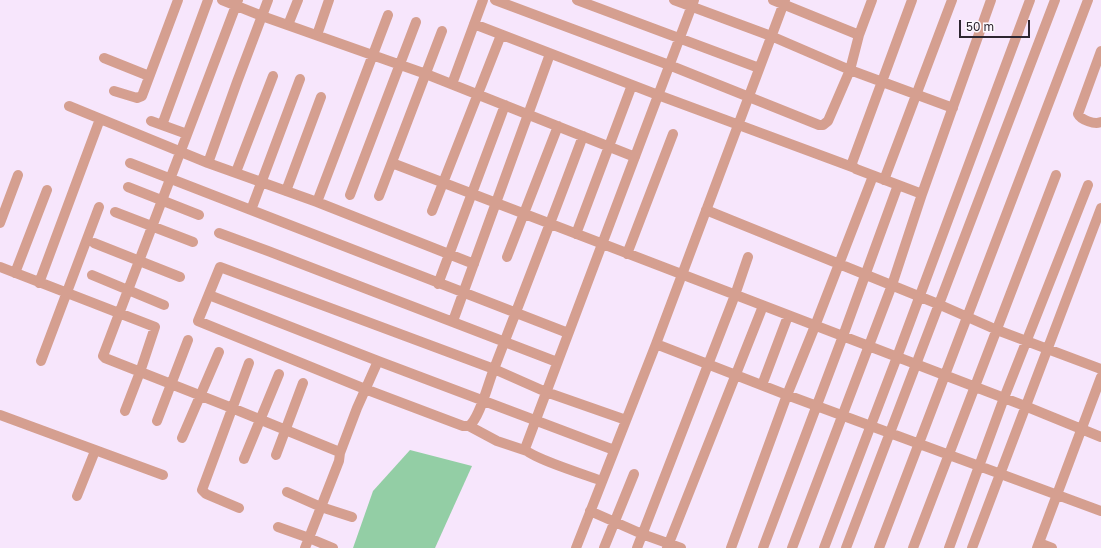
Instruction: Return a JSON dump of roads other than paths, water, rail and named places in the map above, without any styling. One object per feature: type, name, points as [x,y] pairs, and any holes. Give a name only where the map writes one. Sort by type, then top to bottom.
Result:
[{"type":"street","points":[[114,91],[133,97],[140,97],[144,92],[163,37],[178,0]]},
{"type":"street","points":[[162,125],[208,0]]},
{"type":"street","points":[[222,0],[237,3],[262,16],[400,64],[634,157]]},
{"type":"street","points":[[208,163],[268,0]]},
{"type":"street","points":[[288,25],[298,0]]},
{"type":"street","points":[[317,35],[329,0]]},
{"type":"street","points":[[452,84],[483,0]]},
{"type":"street","points":[[495,0],[823,125],[828,121],[850,70],[868,1]]},
{"type":"street","points":[[577,0],[759,68]]},
{"type":"street","points":[[674,0],[693,3],[850,70],[953,108]]},
{"type":"street","points":[[773,0],[784,2],[859,35]]},
{"type":"street","points":[[855,168],[852,166],[853,158],[912,0]]},
{"type":"street","points":[[884,180],[952,0]]},
{"type":"street","points":[[792,548],[892,285],[922,194],[991,0]]},
{"type":"street","points":[[824,548],[1030,0]]},
{"type":"street","points":[[846,548],[1055,0]]},
{"type":"street","points":[[879,548],[1088,0]]},
{"type":"street","points":[[576,548],[683,275],[784,2]]},
{"type":"street","points":[[237,3],[104,350],[104,357],[171,385],[260,419],[340,453]]},
{"type":"street","points":[[527,452],[526,446],[535,420],[693,3]]},
{"type":"street","points":[[318,202],[388,15]]},
{"type":"street","points":[[350,195],[416,22]]},
{"type":"street","points":[[474,24],[922,194]]},
{"type":"street","points":[[379,196],[442,31]]},
{"type":"street","points":[[432,211],[501,35]]},
{"type":"street","points":[[1101,51],[1078,114],[1082,118],[1097,124],[1100,124],[1101,122]]},
{"type":"street","points":[[453,321],[550,54]]},
{"type":"street","points":[[104,58],[149,76]]},
{"type":"street","points":[[236,172],[273,76]]},
{"type":"street","points":[[251,210],[300,79]]},
{"type":"street","points":[[576,234],[632,85]]},
{"type":"street","points":[[286,190],[321,97]]},
{"type":"street","points":[[69,106],[208,163],[318,202],[474,264]]},
{"type":"street","points":[[438,284],[505,106]]},
{"type":"street","points":[[39,282],[100,119]]},
{"type":"street","points":[[151,121],[187,134]]},
{"type":"street","points":[[507,257],[558,126]]},
{"type":"street","points":[[627,254],[673,134]]},
{"type":"street","points":[[469,426],[475,419],[483,400],[583,136]]},
{"type":"street","points":[[130,163],[438,284],[568,333]]},
{"type":"street","points":[[392,163],[1025,406],[1101,437]]},
{"type":"street","points":[[0,223],[18,175]]},
{"type":"street","points":[[914,548],[1056,175]]},
{"type":"street","points":[[731,548],[787,395],[873,176]]},
{"type":"street","points":[[762,548],[898,185]]},
{"type":"street","points":[[948,548],[1004,398],[1088,185]]},
{"type":"street","points":[[128,187],[199,215]]},
{"type":"street","points":[[14,273],[47,190]]},
{"type":"street","points":[[40,361],[99,207]]},
{"type":"street","points":[[972,548],[1101,208]]},
{"type":"street","points":[[706,210],[839,265],[919,296],[967,318],[1027,341],[1046,350],[1101,369]]},
{"type":"street","points":[[115,212],[193,242]]},
{"type":"street","points":[[219,233],[453,321],[557,362]]},
{"type":"street","points":[[94,243],[180,277]]},
{"type":"street","points":[[637,548],[735,295],[748,257]]},
{"type":"street","points":[[602,481],[497,441],[469,426],[463,426],[365,390],[198,320],[220,267],[494,369],[546,392],[626,420]]},
{"type":"street","points":[[0,268],[155,327],[125,411]]},
{"type":"street","points":[[92,275],[164,305]]},
{"type":"street","points":[[209,295],[378,361],[614,450]]},
{"type":"street","points":[[668,546],[763,306]]},
{"type":"street","points":[[762,385],[788,316]]},
{"type":"street","points":[[157,421],[188,340]]},
{"type":"street","points":[[656,344],[787,395],[1101,511]]},
{"type":"street","points":[[182,438],[219,352]]},
{"type":"street","points":[[305,548],[339,461],[340,453],[378,361]]},
{"type":"street","points":[[239,508],[206,494],[202,490],[249,363]]},
{"type":"street","points":[[244,459],[279,374]]},
{"type":"street","points":[[1052,548],[1038,546],[1101,377]]},
{"type":"street","points":[[276,455],[303,383]]},
{"type":"street","points":[[0,415],[163,475]]},
{"type":"street","points":[[78,496],[95,451]]},
{"type":"street","points":[[604,548],[634,474]]},
{"type":"street","points":[[287,492],[321,507],[352,517]]},
{"type":"street","points":[[590,511],[668,546],[681,548]]},
{"type":"street","points":[[278,527],[333,548]]}]
